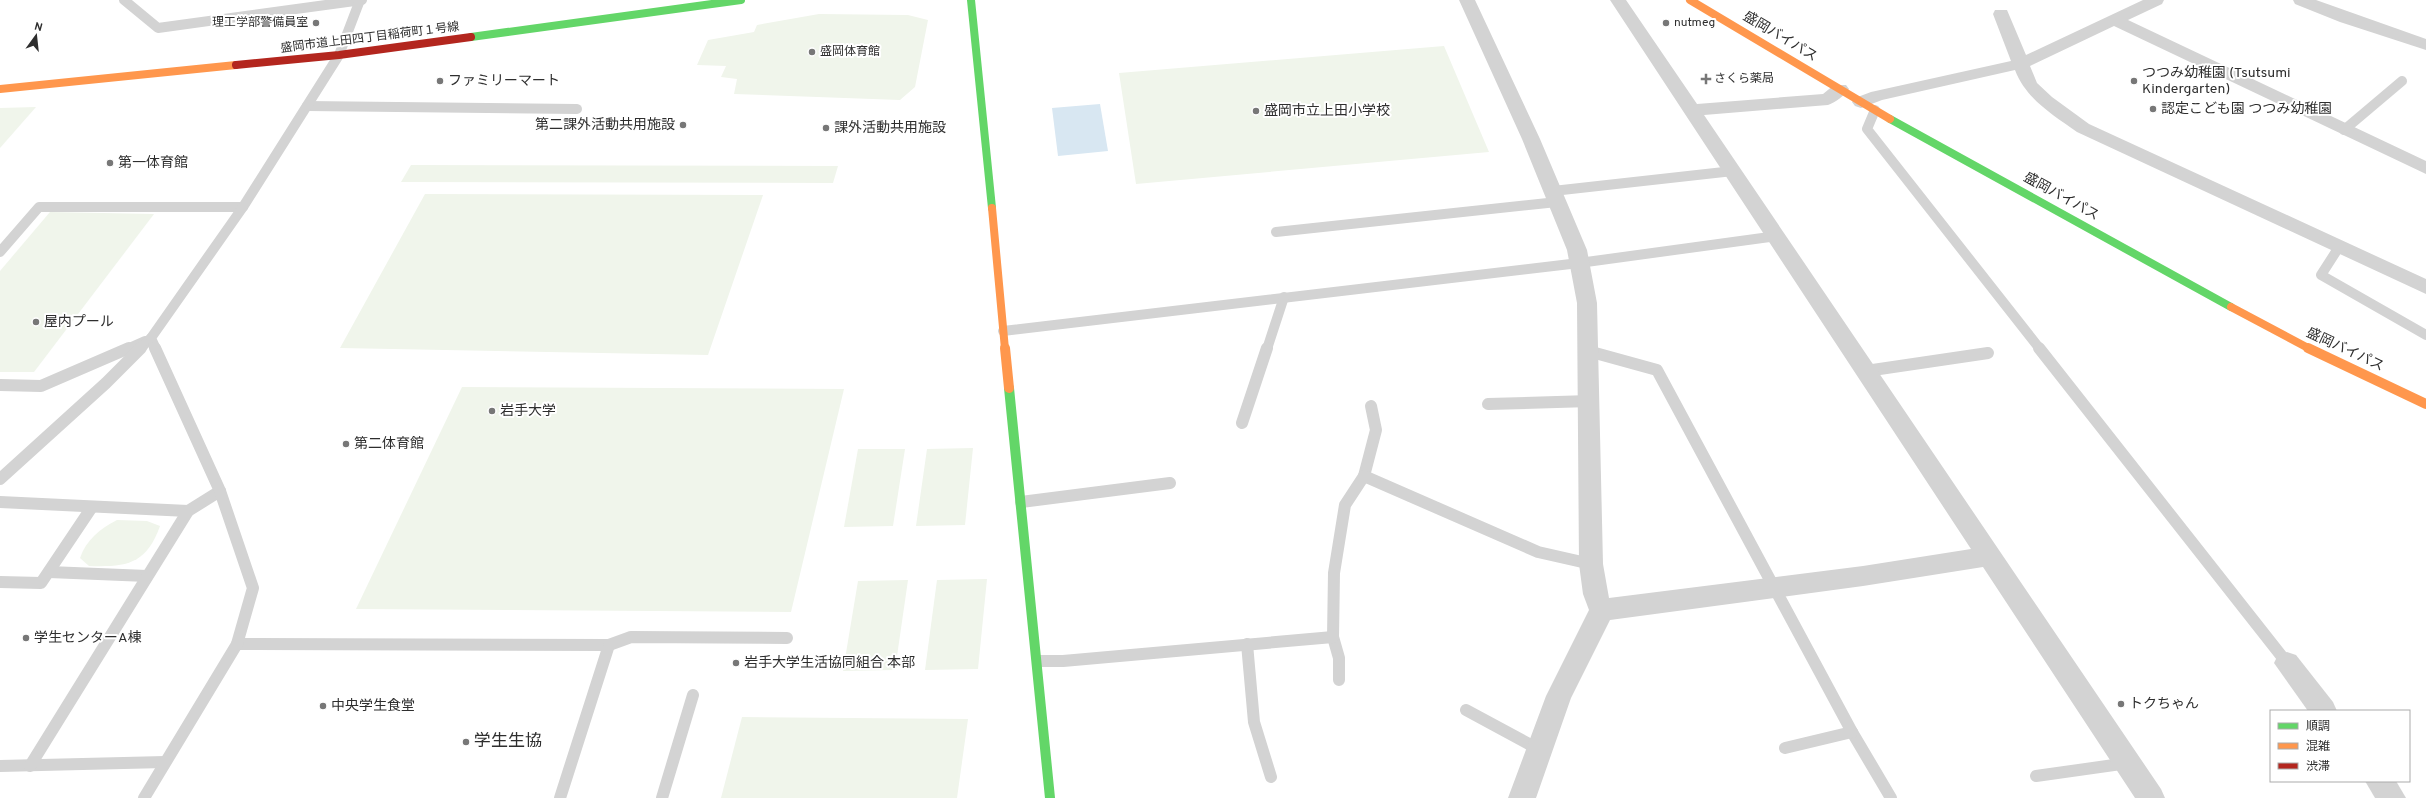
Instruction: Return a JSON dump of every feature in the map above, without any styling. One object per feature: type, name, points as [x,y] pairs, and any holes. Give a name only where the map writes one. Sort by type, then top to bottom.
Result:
[{"type":"main road","name":"盛岡市道上田四丁目稲荷町１号線","points":[[0,89],[339,55],[741,0]]},
{"type":"main road","points":[[971,0],[982,92],[1003,331],[1038,661],[1050,798]]},
{"type":"main road","name":"盛岡バイパス","points":[[1690,0],[1840,90],[1873,100],[2279,334],[2426,404]]},
{"type":"street","points":[[1467,0],[1531,138],[1577,250],[1580,263],[1586,303],[1590,401],[1591,564],[1595,594],[1602,610]]},
{"type":"street","points":[[1618,0],[2151,798]]},
{"type":"street","points":[[1873,100],[2020,64],[2156,0]]},
{"type":"street","points":[[2301,0],[2346,18],[2426,45]]},
{"type":"street","points":[[2001,14],[2029,85],[2046,101],[2083,128],[2426,288]]},
{"type":"street","points":[[2115,20],[2426,168]]},
{"type":"street","points":[[1692,110],[1828,99],[1840,90]]},
{"type":"street","points":[[1602,610],[1990,556]]},
{"type":"street","points":[[1522,798],[1559,696],[1602,610]]},
{"type":"street","points":[[2287,663],[2323,710]]},
{"type":"street","points":[[2380,782],[2392,798]]},
{"type":"lane","points":[[0,479],[106,383],[151,338],[243,207],[339,55],[361,0],[158,28],[124,0]]},
{"type":"lane","points":[[2344,130],[2402,81]]},
{"type":"lane","points":[[1873,100],[1867,129],[2287,663]]},
{"type":"lane","points":[[307,106],[577,109]]},
{"type":"lane","points":[[1276,232],[1555,196],[1733,171]]},
{"type":"lane","points":[[0,252],[39,207],[243,207]]},
{"type":"lane","points":[[1003,331],[1580,263],[1777,236]]},
{"type":"lane","points":[[2339,247],[2321,275],[2426,335]]},
{"type":"lane","points":[[1242,422],[1284,297]]},
{"type":"lane","points":[[0,386],[41,386],[151,338]]},
{"type":"lane","points":[[144,798],[237,644],[253,588],[220,492],[151,338]]},
{"type":"lane","points":[[1588,351],[1657,370],[1852,732],[1891,798]]},
{"type":"lane","points":[[1866,371],[1988,353]]},
{"type":"lane","points":[[1488,404],[1590,401]]},
{"type":"lane","points":[[1339,680],[1339,658],[1333,637],[1334,573],[1346,505],[1364,476],[1376,430],[1371,406]]},
{"type":"lane","points":[[1364,476],[1538,552],[1591,564]]},
{"type":"lane","points":[[1021,502],[1170,483]]},
{"type":"lane","points":[[30,766],[188,511],[220,492]]},
{"type":"lane","points":[[0,502],[188,511]]},
{"type":"lane","points":[[0,582],[41,583],[92,507]]},
{"type":"lane","points":[[49,572],[147,576]]},
{"type":"lane","points":[[237,644],[609,645],[631,637],[787,638]]},
{"type":"lane","points":[[1038,661],[1063,661],[1333,637]]},
{"type":"lane","points":[[1247,644],[1254,722],[1271,777]]},
{"type":"lane","points":[[560,798],[609,645]]},
{"type":"lane","points":[[662,798],[693,695]]},
{"type":"lane","points":[[1466,710],[1540,750]]},
{"type":"lane","points":[[1785,748],[1852,732]]},
{"type":"lane","points":[[0,766],[165,762]]},
{"type":"lane","points":[[2036,776],[2128,763]]},
{"type":"shaded area","name":"盛岡体育館","points":[[819,14],[908,15],[928,20],[915,87],[900,100],[734,94],[737,79],[721,77],[726,66],[697,65],[708,40],[754,32],[757,25]]},
{"type":"shaded area","points":[[1444,46],[1489,152],[1136,184],[1119,73]]},
{"type":"shaded area","points":[[1100,104],[1108,151],[1058,156],[1052,108]]},
{"type":"shaded area","points":[[36,107],[0,148],[0,108]]},
{"type":"shaded area","points":[[411,165],[838,166],[833,183],[401,182]]},
{"type":"shaded area","points":[[425,194],[763,195],[708,355],[340,348]]},
{"type":"shaded area","name":"屋内プール","points":[[50,212],[154,214],[34,372],[0,372],[0,271]]},
{"type":"shaded area","points":[[462,387],[844,389],[791,612],[356,609]]},
{"type":"shaded area","points":[[973,448],[965,525],[916,526],[927,449]]},
{"type":"shaded area","points":[[858,449],[905,449],[893,526],[844,527]]},
{"type":"shaded area","points":[[117,520],[147,521],[160,526],[148,549],[133,561],[114,566],[89,566],[80,558],[86,546],[95,535]]},
{"type":"shaded area","points":[[987,579],[978,669],[925,670],[937,580]]},
{"type":"shaded area","points":[[908,580],[895,670],[843,671],[858,581]]},
{"type":"shaded area","points":[[742,717],[968,719],[957,798],[721,798]]},
{"type":"traffic: fast","points":[[471,37],[741,0]]},
{"type":"traffic: fast","points":[[971,0],[992,208]]},
{"type":"traffic: fast","points":[[1890,119],[2231,307]]},
{"type":"traffic: fast","points":[[1009,388],[1050,798]]},
{"type":"traffic: slow","points":[[1690,0],[1890,119]]},
{"type":"traffic: slow","points":[[0,89],[236,65]]},
{"type":"traffic: slow","points":[[992,208],[1009,388]]},
{"type":"traffic: slow","points":[[2231,307],[2279,334],[2426,404]]},
{"type":"traffic: jam","points":[[236,65],[339,55],[471,37]]},
{"type":"place","name":"理工学部警備員室","points":[[316,23]]},
{"type":"place","name":"nutmeg","points":[[1666,23]]},
{"type":"place","name":"盛岡体育館","points":[[812,52]]},
{"type":"place","name":"さくら薬局","points":[[1706,79]]},
{"type":"place","name":"ファミリーマート","points":[[440,81]]},
{"type":"place","name":"つつみ幼稚園 (Tsutsumi Kindergarten)","points":[[2134,81]]},
{"type":"place","name":"認定こども園 つつみ幼稚園","points":[[2153,109]]},
{"type":"place","name":"盛岡市立上田小学校","points":[[1256,111]]},
{"type":"place","name":"第二課外活動共用施設","points":[[683,125]]},
{"type":"place","name":"課外活動共用施設","points":[[826,128]]},
{"type":"place","name":"第一体育館","points":[[110,163]]},
{"type":"place","name":"屋内プール","points":[[36,322]]},
{"type":"place","name":"岩手大学","points":[[492,411]]},
{"type":"place","name":"第二体育館","points":[[346,444]]},
{"type":"place","name":"学生センターA棟","points":[[26,638]]},
{"type":"place","name":"岩手大学生活協同組合 本部","points":[[736,663]]},
{"type":"place","name":"トクちゃん","points":[[2121,704]]},
{"type":"place","name":"中央学生食堂","points":[[323,706]]},
{"type":"place","name":"学生生協","points":[[466,742]]}]
